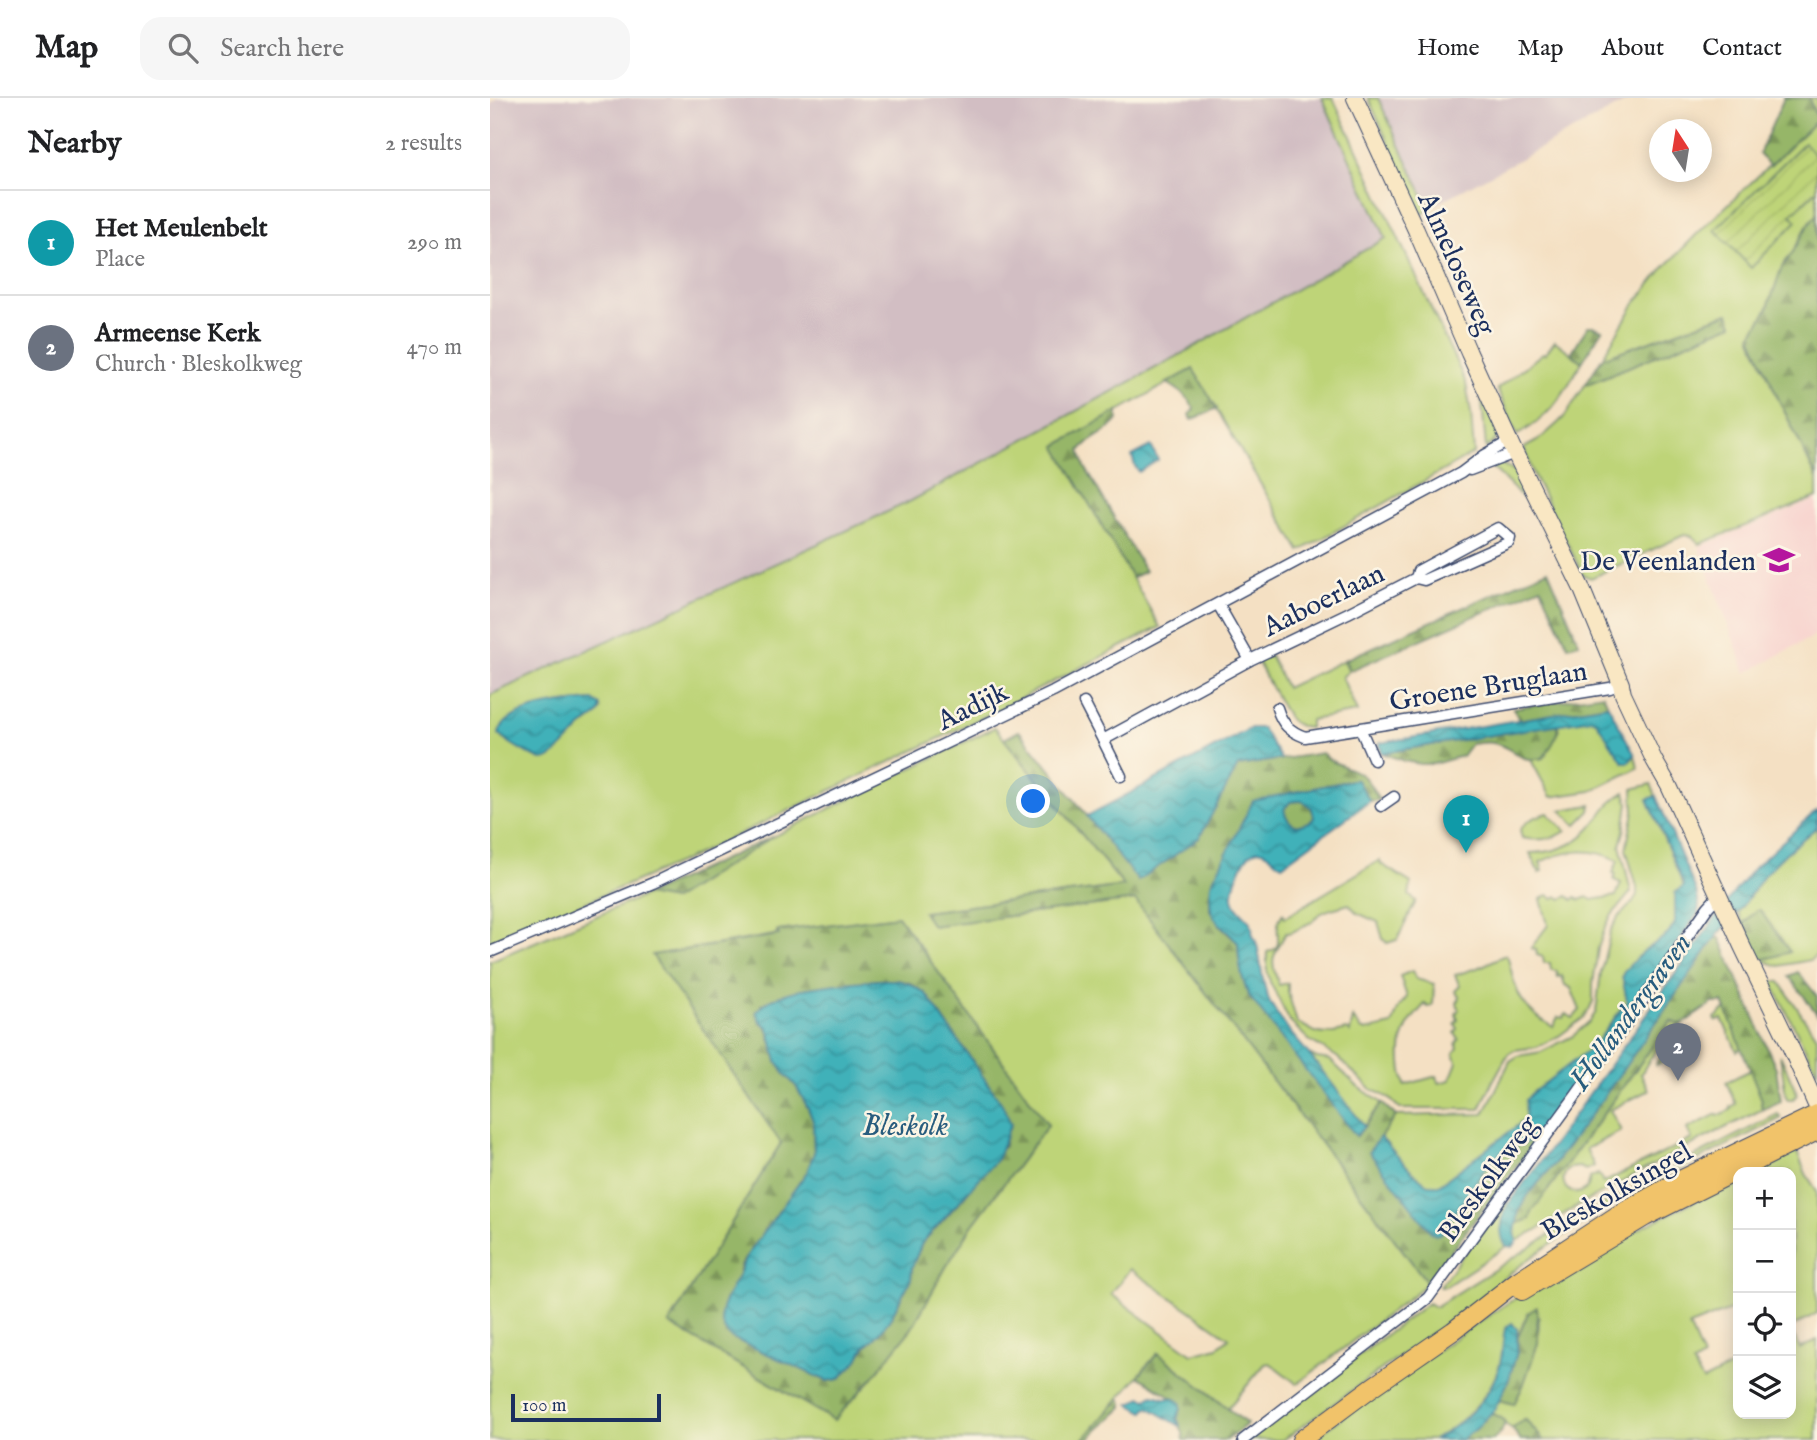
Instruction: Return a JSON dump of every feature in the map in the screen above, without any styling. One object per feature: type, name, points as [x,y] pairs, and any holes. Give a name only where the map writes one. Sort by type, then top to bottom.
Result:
[{"type":"main road","name":"Bleskolksingel","points":[[1301,1440],[1453,1331],[1517,1281],[1616,1216],[1682,1179],[1817,1114]]},
{"type":"main road","name":"Bleskolksingel","points":[[1453,1331],[1645,1217],[1817,1131]]},
{"type":"street","name":"Almeloseweg","points":[[1355,98],[1469,353],[1581,587],[1623,694],[1669,786],[1817,1107]]},
{"type":"street","name":"Aadijk","points":[[490,951],[690,866],[1053,692],[1461,473],[1488,465],[1513,448]]},
{"type":"street","name":"Aaboerlaan","points":[[1103,740],[1250,660],[1416,578],[1424,580],[1510,542],[1510,538],[1498,528],[1418,571],[1416,578]]},
{"type":"street","name":"Aaboerlaan","points":[[1218,604],[1250,660]]},
{"type":"street","name":"Groene Bruglaan","points":[[1277,708],[1286,727],[1305,737],[1621,684]]},
{"type":"street","points":[[1084,703],[1121,776]]},
{"type":"street","name":"Groene Bruglaan","points":[[1360,728],[1374,760]]},
{"type":"street","points":[[1381,806],[1394,797]]},
{"type":"street","name":"Bleskolkweg","points":[[1243,1440],[1428,1298],[1577,1094],[1708,907],[1721,900]]},
{"type":"shaded area","points":[[497,98],[1322,98],[1386,238],[1185,352],[911,501],[490,695],[490,105]]},
{"type":"shaded area","points":[[1378,98],[1633,98],[1429,208]]},
{"type":"shaded area","points":[[1817,499],[1817,634],[1746,673],[1699,547]]},
{"type":"green space","points":[[1322,98],[1333,98],[1466,383],[1474,453],[1300,551],[1193,369],[1057,446],[1160,627],[992,713],[683,861],[490,943],[490,695],[911,501],[1185,352],[1386,238]],"holes":[[[593,700],[601,709],[596,716],[540,759],[503,739],[499,734],[504,725],[513,718],[539,708]]]},
{"type":"green space","points":[[1368,98],[1378,98],[1429,208],[1421,215]]},
{"type":"green space","points":[[1784,98],[1809,98],[1817,120],[1770,166],[1759,154]]},
{"type":"green space","points":[[1809,98],[1817,98],[1817,120]]},
{"type":"green space","points":[[1817,120],[1817,215],[1782,267],[1767,310],[1751,336],[1817,478],[1817,497],[1700,544],[1692,536],[1684,535],[1591,578],[1583,575],[1534,476],[1524,448],[1539,440],[1565,416],[1585,385],[1733,324],[1728,313],[1602,358],[1634,305],[1662,270]]},
{"type":"green space","points":[[1804,143],[1817,157],[1817,190],[1791,215],[1797,221],[1751,268],[1715,230]]},
{"type":"green space","points":[[1817,215],[1817,478],[1751,336],[1767,310],[1782,267]]},
{"type":"green space","points":[[1729,313],[1733,324],[1585,385],[1602,358]]},
{"type":"green space","points":[[1588,326],[1602,330],[1582,362],[1571,353]]},
{"type":"green space","points":[[1555,341],[1582,362],[1547,412],[1517,435],[1497,389],[1545,354]]},
{"type":"green space","points":[[1193,369],[1217,408],[1192,420],[1190,415],[1194,408],[1182,394],[1167,383]]},
{"type":"green space","points":[[1481,392],[1500,432],[1486,448]]},
{"type":"green space","points":[[1118,411],[1118,420],[1114,425],[1088,442],[1080,451],[1085,467],[1145,571],[1132,578],[1056,446]]},
{"type":"green space","points":[[1501,464],[1518,472],[1534,509],[1493,468]]},
{"type":"green space","points":[[1548,570],[1579,643],[1568,646],[1541,587],[1349,671],[1344,660]]},
{"type":"green space","points":[[1270,655],[1286,688],[1344,660],[1349,671],[1342,677],[1357,712],[1310,720],[1310,728],[1296,724],[1288,718],[1257,661]]},
{"type":"green space","points":[[1603,694],[1608,705],[1519,720],[1513,708]]},
{"type":"green space","points":[[1585,719],[1596,721],[1632,759],[1635,755],[1638,768],[1591,791],[1551,797],[1531,760],[1543,758],[1559,730],[1557,724]]},
{"type":"green space","points":[[1557,724],[1556,737],[1543,758],[1524,758],[1507,748],[1490,743],[1471,744],[1462,756],[1434,764],[1404,761],[1382,753]]},
{"type":"green space","points":[[995,727],[1124,886],[924,912],[932,926],[1135,900],[1427,1282],[1297,1384],[1270,1363],[1265,1364],[1228,1408],[1158,1353],[1083,1440],[490,1440],[490,961],[646,895],[673,900],[772,837]],"holes":[[[898,916],[1048,1125],[972,1226],[912,1328],[869,1382],[833,1420],[669,1324],[781,1143],[653,955],[780,934],[778,931]],[[1130,1269],[1228,1337],[1229,1338],[1218,1347],[1192,1354],[1111,1294]]]},
{"type":"green space","points":[[1019,731],[1139,880],[1222,793],[1238,766],[1322,753],[1331,761],[1358,773],[1368,781],[1379,800],[1370,801],[1356,779],[1291,793],[1211,884],[1210,910],[1221,927],[1238,943],[1239,960],[1357,1136],[1382,1103],[1396,1116],[1369,1152],[1417,1213],[1487,1166],[1502,1151],[1538,1138],[1427,1282],[1135,900],[932,926],[923,912],[1124,886],[1004,739]]},
{"type":"green space","points":[[1651,784],[1656,796],[1648,799],[1684,887],[1675,893],[1675,923],[1668,935],[1655,943],[1622,976],[1627,1001],[1595,1045],[1526,1100],[1525,1120],[1439,1185],[1427,1184],[1409,1169],[1380,1137],[1396,1116],[1484,1114],[1510,1061],[1518,1056],[1541,1052],[1573,1036],[1590,1021],[1596,1012],[1601,972],[1611,930],[1637,895],[1626,849],[1634,812],[1633,789]]},
{"type":"green space","points":[[1625,792],[1628,803],[1620,845],[1631,892],[1611,916],[1605,928],[1598,948],[1593,1001],[1589,1010],[1583,1018],[1559,1036],[1537,1047],[1515,1050],[1508,1054],[1480,1109],[1400,1109],[1389,1098],[1371,1089],[1337,1057],[1309,1040],[1290,1022],[1270,982],[1267,970],[1267,952],[1276,948],[1280,918],[1283,913],[1285,917],[1380,860],[1381,864],[1411,883],[1409,895],[1416,901],[1397,940],[1387,943],[1383,939],[1378,922],[1357,913],[1349,904],[1323,912],[1312,922],[1286,933],[1273,963],[1279,985],[1288,983],[1297,1023],[1325,1034],[1347,1030],[1350,1032],[1353,1018],[1365,1031],[1392,1025],[1399,1007],[1407,997],[1400,976],[1412,971],[1416,979],[1434,984],[1433,1004],[1428,1007],[1425,1004],[1404,1034],[1401,1056],[1405,1085],[1437,1076],[1439,1083],[1450,1080],[1457,1062],[1454,1053],[1459,1040],[1455,1033],[1458,1029],[1455,1023],[1458,1020],[1457,1003],[1460,998],[1455,991],[1460,986],[1455,975],[1505,955],[1517,991],[1533,1013],[1553,1027],[1558,1017],[1564,1018],[1566,1014],[1573,1018],[1580,1010],[1571,988],[1565,985],[1562,976],[1558,977],[1557,971],[1551,970],[1550,963],[1544,963],[1543,957],[1537,955],[1536,949],[1531,948],[1548,925],[1541,899],[1548,895],[1553,899],[1557,896],[1562,899],[1568,896],[1573,900],[1576,897],[1580,900],[1587,897],[1592,900],[1616,896],[1621,883],[1614,880],[1616,874],[1613,873],[1618,860],[1598,853],[1569,853],[1540,862],[1543,871],[1539,873],[1530,853],[1555,850],[1577,840],[1590,829],[1609,804]]},
{"type":"green space","points":[[1302,801],[1313,808],[1314,818],[1296,826],[1287,819],[1284,809],[1290,802]]},
{"type":"green space","points":[[1591,805],[1590,811],[1576,825],[1561,810]]},
{"type":"green space","points":[[1548,813],[1566,831],[1545,839],[1522,838],[1520,830],[1525,824]]},
{"type":"green space","points":[[1817,827],[1817,882],[1813,892],[1817,903],[1817,955],[1810,960],[1779,966],[1762,960],[1790,952],[1758,911],[1743,924],[1738,912],[1766,873]]},
{"type":"green space","points":[[772,837],[673,900],[646,895]]},
{"type":"green space","points":[[1756,910],[1760,910],[1790,952],[1762,960],[1743,924]]},
{"type":"green space","points":[[898,916],[1048,1125],[972,1226],[912,1328],[869,1382],[834,1420],[669,1324],[781,1143],[652,955],[779,935],[777,931]],"holes":[[[897,980],[910,983],[926,994],[974,1063],[1011,1124],[1004,1146],[963,1198],[922,1243],[912,1267],[911,1279],[890,1319],[865,1346],[858,1360],[839,1379],[827,1381],[745,1343],[725,1300],[738,1277],[741,1265],[807,1172],[814,1153],[813,1121],[796,1086],[777,1061],[767,1027],[760,1021],[761,1005],[788,994],[818,987]]]},
{"type":"green space","points":[[1716,937],[1720,938],[1776,1068],[1781,1101],[1763,1109],[1762,1100],[1723,1002],[1713,1003],[1681,1025],[1671,1021],[1532,1212],[1530,1219],[1516,1224],[1519,1210],[1528,1195],[1596,1108]]},
{"type":"green space","points":[[1798,972],[1817,996],[1817,1014],[1789,976]]},
{"type":"green space","points":[[1771,981],[1780,982],[1817,1038],[1817,1072]]},
{"type":"green space","points":[[1726,1009],[1742,1048],[1737,1051],[1722,1019],[1716,1021],[1715,1018]]},
{"type":"green space","points":[[1671,1021],[1681,1025],[1658,1048],[1641,1074],[1649,1090],[1610,1110],[1621,1131],[1586,1149],[1594,1166],[1586,1170],[1579,1167],[1570,1168],[1564,1177],[1566,1188],[1574,1193],[1580,1192],[1588,1187],[1590,1178],[1598,1174],[1603,1183],[1692,1139],[1687,1129],[1732,1109],[1736,1104],[1726,1082],[1751,1070],[1763,1109],[1638,1173],[1517,1241],[1516,1224],[1530,1218]]},
{"type":"green space","points":[[1681,1042],[1685,1050],[1667,1056],[1668,1059],[1656,1065],[1663,1054]]},
{"type":"green space","points":[[1309,1054],[1330,1060],[1356,1085],[1382,1103],[1364,1126]]},
{"type":"green space","points":[[1780,1055],[1798,1095],[1793,1099],[1787,1099],[1786,1096]]},
{"type":"green space","points":[[1778,1114],[1781,1118],[1664,1177],[1587,1220],[1283,1440],[1248,1440],[1428,1303],[1435,1307],[1567,1224]]},
{"type":"green space","points":[[1797,1152],[1817,1191],[1817,1313],[1796,1325],[1796,1167],[1762,1167]]},
{"type":"green space","points":[[1733,1182],[1733,1309],[1689,1326],[1703,1358],[1693,1364],[1703,1381],[1733,1366],[1733,1419],[1796,1419],[1796,1341],[1800,1349],[1817,1340],[1817,1440],[1543,1440],[1525,1419],[1512,1429],[1500,1417],[1490,1413],[1499,1400],[1514,1404],[1538,1343],[1539,1318],[1528,1313],[1518,1336],[1517,1329],[1504,1335],[1499,1368],[1483,1397],[1461,1421],[1433,1440],[1311,1440],[1522,1294],[1602,1248]]},
{"type":"green space","points":[[1503,1201],[1508,1204],[1503,1225],[1507,1246],[1446,1286],[1440,1286]]},
{"type":"green space","points":[[1537,1307],[1538,1343],[1523,1386],[1514,1404],[1499,1400],[1508,1382],[1517,1352],[1518,1336],[1528,1313]]},
{"type":"green space","points":[[1158,1353],[1247,1424],[1227,1440],[1184,1440],[1177,1418],[1181,1403],[1138,1376]]},
{"type":"green space","points":[[1120,1398],[1123,1407],[1089,1440],[1083,1440]]},
{"type":"green space","points":[[1490,1413],[1505,1422],[1501,1433],[1493,1440],[1461,1440],[1476,1429]]},
{"type":"green space","points":[[1525,1419],[1543,1440],[1521,1440],[1512,1429]]},
{"type":"water","points":[[1151,446],[1158,460],[1139,472],[1132,456]]},
{"type":"water","points":[[593,700],[600,705],[598,714],[547,759],[533,756],[499,734],[513,717],[525,711],[554,704]]},
{"type":"water","points":[[1608,705],[1635,755],[1629,762],[1623,762],[1592,719],[1382,753],[1379,743]]},
{"type":"water","points":[[1251,728],[1262,728],[1281,759],[1238,766],[1199,838],[1138,881],[1087,816]]},
{"type":"water","points":[[1356,779],[1370,801],[1282,865],[1266,853],[1255,851],[1246,859],[1239,872],[1233,893],[1236,905],[1252,927],[1270,1002],[1364,1126],[1356,1136],[1250,997],[1241,971],[1238,943],[1212,913],[1211,884],[1253,801]],"holes":[[[1302,801],[1312,808],[1314,818],[1296,826],[1287,819],[1284,809],[1290,802]]]},
{"type":"water","name":"Hollandergraven","points":[[1656,796],[1696,891],[1698,913],[1626,1019],[1538,1138],[1502,1151],[1487,1166],[1441,1233],[1436,1235],[1369,1152],[1380,1137],[1422,1180],[1430,1185],[1439,1185],[1525,1120],[1526,1100],[1531,1094],[1595,1045],[1627,1001],[1622,976],[1625,970],[1643,952],[1668,934],[1675,923],[1675,893],[1684,886],[1648,799]]},
{"type":"water","points":[[1817,810],[1817,827],[1766,873],[1716,937],[1596,1108],[1528,1195],[1519,1210],[1515,1233],[1517,1241],[1513,1247],[1507,1246],[1503,1242],[1501,1231],[1504,1212],[1511,1200],[1731,896],[1754,868]]},
{"type":"water","name":"Bleskolk","points":[[877,980],[903,982],[926,994],[1002,1104],[1011,1124],[997,1159],[922,1243],[912,1267],[911,1279],[890,1319],[865,1346],[858,1360],[839,1379],[827,1381],[730,1337],[722,1322],[722,1308],[746,1257],[807,1172],[814,1153],[813,1121],[808,1108],[777,1061],[768,1027],[760,1021],[756,1012],[779,996],[795,991]]},
{"type":"water","points":[[1512,1323],[1517,1329],[1517,1352],[1508,1382],[1495,1409],[1461,1440],[1433,1440],[1464,1419],[1489,1390],[1499,1368],[1505,1329]]},
{"type":"water","points":[[1153,1395],[1175,1399],[1181,1403],[1177,1418],[1180,1426],[1148,1407],[1144,1412],[1130,1404],[1141,1397],[1147,1399]]},
{"type":"place","name":"De Veenlanden","points":[[1779,560]]},
{"type":"place","name":"Het Meulenbelt","points":[[1466,853]]},
{"type":"place","name":"Armeense Kerk","points":[[1678,1081]]}]
